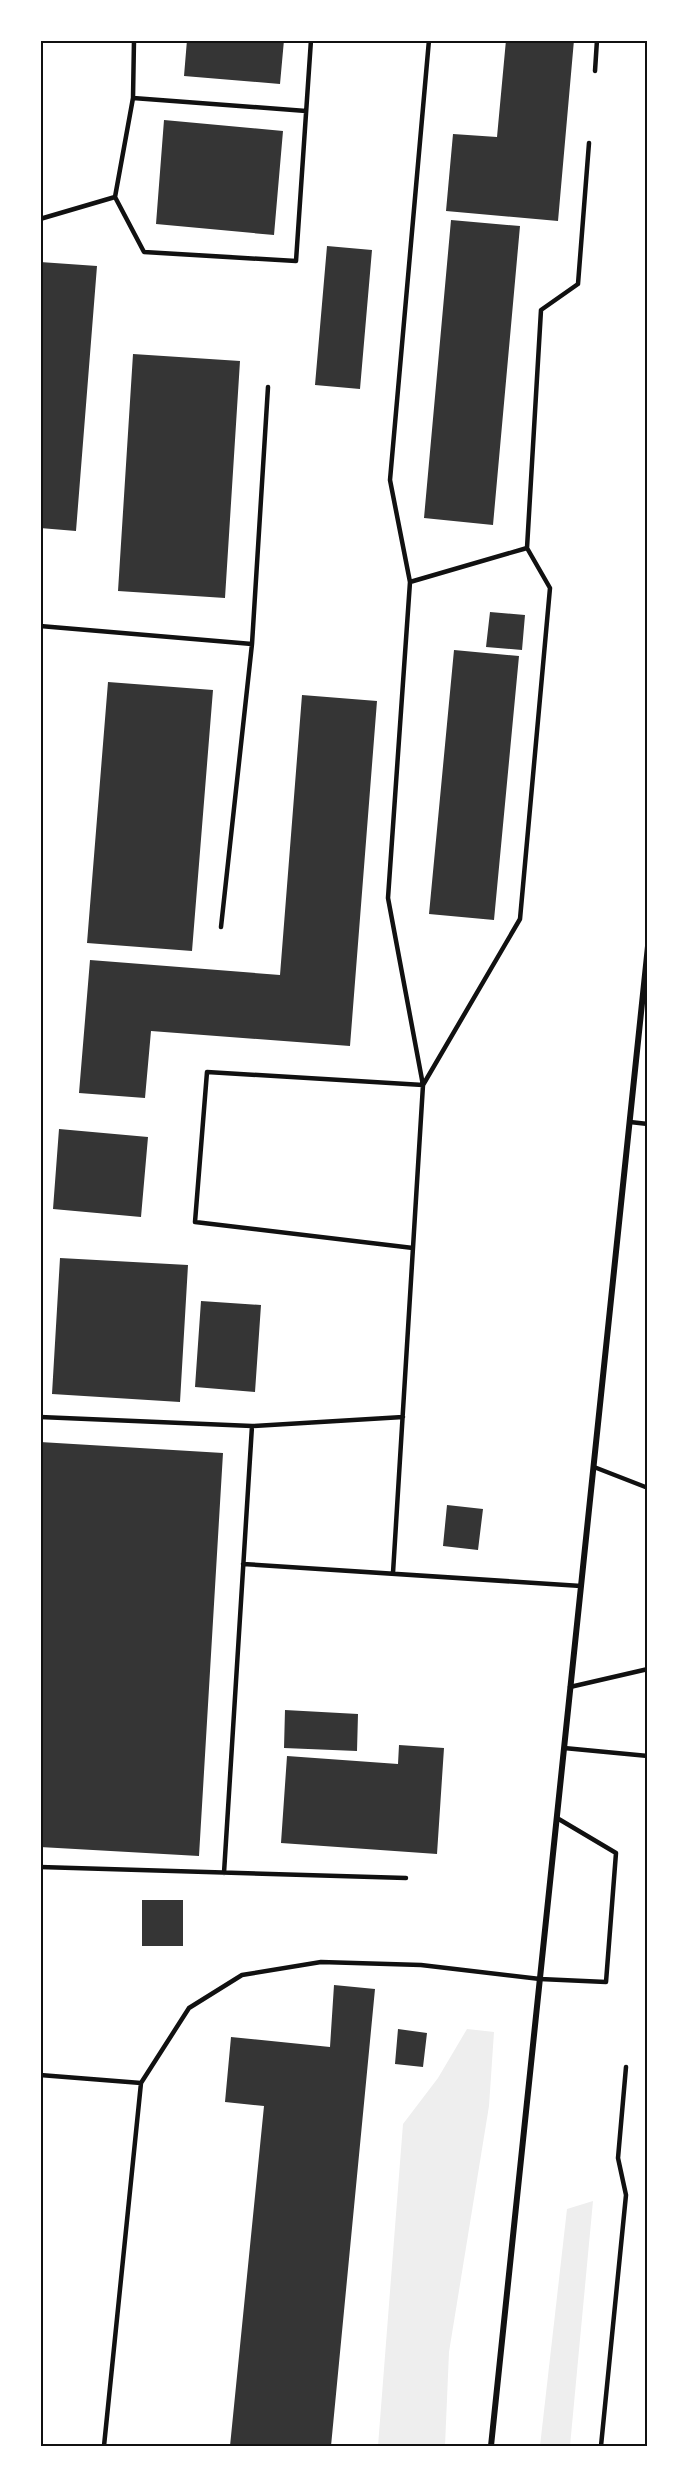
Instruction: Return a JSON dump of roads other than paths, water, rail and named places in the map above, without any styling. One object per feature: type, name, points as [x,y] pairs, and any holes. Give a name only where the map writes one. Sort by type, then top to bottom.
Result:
[{"type":"street","points":[[491,2446],[648,946]]},
{"type":"lane","points":[[134,40],[133,98],[115,197],[144,252],[296,261],[311,40]]},
{"type":"lane","points":[[393,1573],[423,1085],[388,898],[410,582],[390,480],[429,40]]},
{"type":"lane","points":[[595,70],[597,40]]},
{"type":"lane","points":[[133,98],[306,111]]},
{"type":"lane","points":[[423,1085],[520,919],[550,588],[528,548],[541,310],[578,284],[589,143]]},
{"type":"lane","points":[[40,219],[115,197]]},
{"type":"lane","points":[[221,927],[252,644],[268,387]]},
{"type":"lane","points":[[410,582],[528,548]]},
{"type":"lane","points":[[40,626],[252,644]]},
{"type":"lane","points":[[413,1248],[195,1222],[207,1072],[423,1085]]},
{"type":"lane","points":[[630,1122],[648,1124]]},
{"type":"lane","points":[[40,1417],[252,1426],[403,1417]]},
{"type":"lane","points":[[224,1873],[252,1426]]},
{"type":"lane","points":[[594,1467],[648,1488]]},
{"type":"lane","points":[[243,1564],[581,1586]]},
{"type":"lane","points":[[570,1687],[648,1669]]},
{"type":"lane","points":[[564,1748],[648,1756]]},
{"type":"lane","points":[[104,2446],[141,2083],[189,2008],[242,1975],[321,1962],[421,1965],[540,1979],[606,1982],[616,1852],[557,1818]]},
{"type":"lane","points":[[40,1867],[406,1878]]},
{"type":"lane","points":[[601,2446],[626,2195],[618,2158],[626,2067]]},
{"type":"lane","points":[[40,2076],[141,2083]]}]
